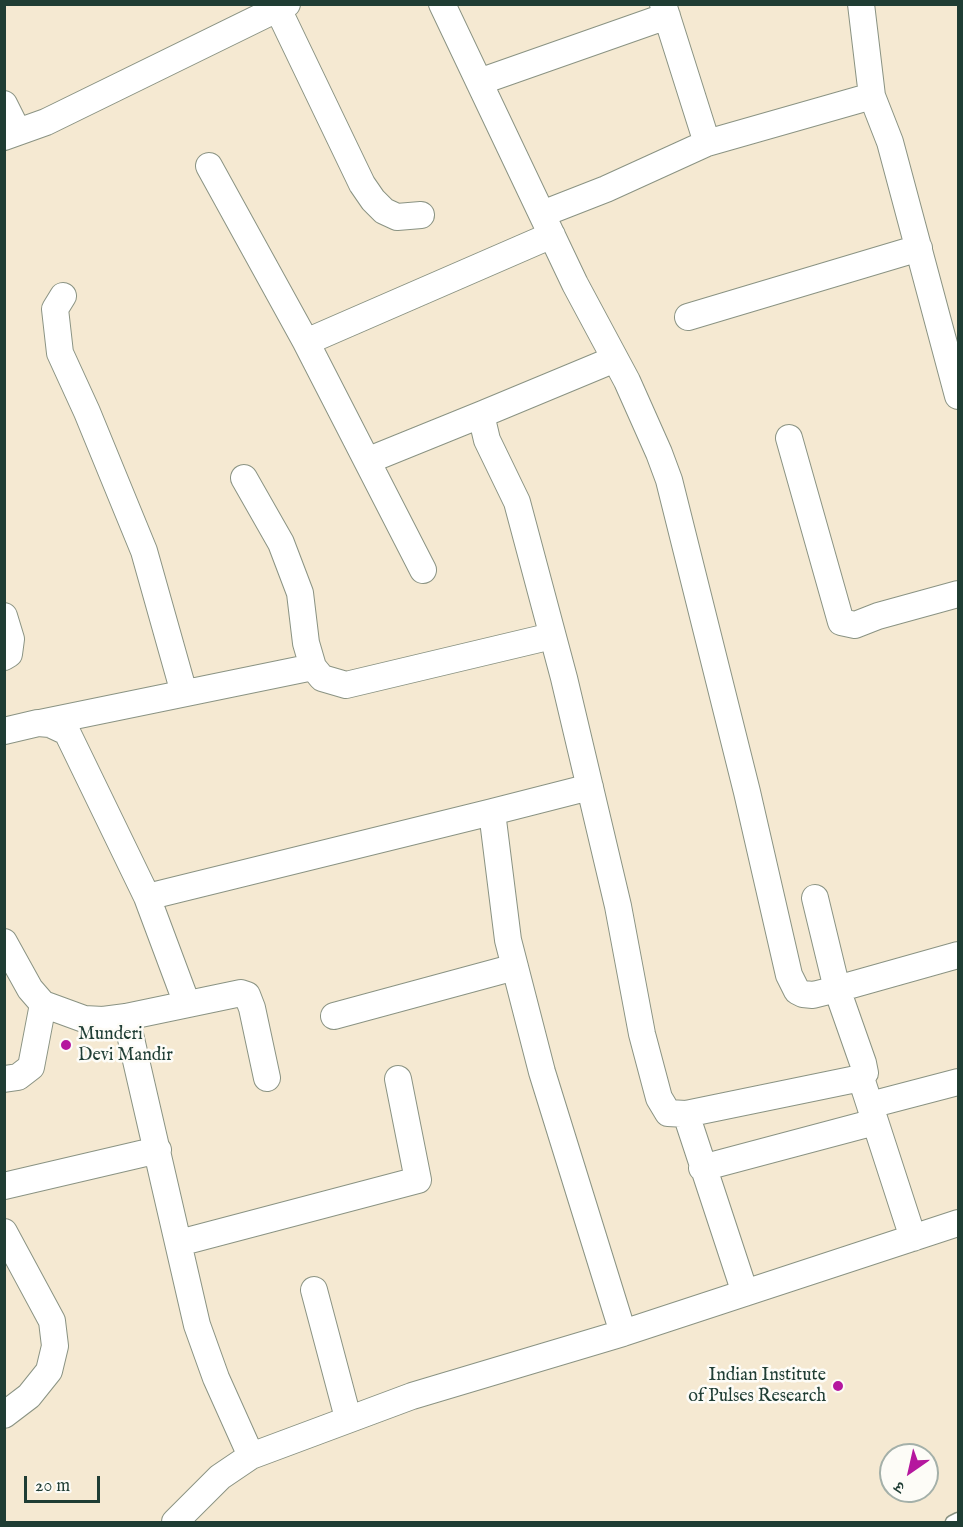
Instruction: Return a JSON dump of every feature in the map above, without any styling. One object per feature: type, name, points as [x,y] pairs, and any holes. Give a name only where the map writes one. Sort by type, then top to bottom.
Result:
[{"type":"street","points":[[442,4],[615,360],[655,444],[669,480],[747,792],[792,984],[803,994],[813,995],[958,955]]},
{"type":"street","points":[[861,4],[872,96],[890,142],[958,396]]},
{"type":"street","points":[[4,104],[11,135],[46,122],[283,7],[362,184],[373,200],[384,210],[397,217],[421,215]]},
{"type":"street","points":[[479,82],[665,10],[707,143]]},
{"type":"street","points":[[306,342],[547,224],[606,189],[707,143],[872,96]]},
{"type":"street","points":[[209,166],[369,460],[423,570]]},
{"type":"street","points":[[688,317],[919,248]]},
{"type":"street","points":[[63,296],[56,309],[60,353],[87,412],[144,551],[153,577],[159,614],[184,693]]},
{"type":"street","points":[[369,460],[615,360]]},
{"type":"street","points":[[485,413],[483,423],[487,440],[517,502],[552,636],[618,906],[642,1034],[658,1098],[668,1113],[686,1113],[861,1078]]},
{"type":"street","points":[[789,438],[841,622],[855,625],[878,616],[958,594]]},
{"type":"street","points":[[244,478],[281,543],[300,592],[306,643],[313,667],[321,678],[346,685],[552,636]]},
{"type":"street","points":[[4,616],[11,639],[11,648],[4,657]]},
{"type":"street","points":[[4,731],[313,667]]},
{"type":"street","points":[[38,723],[60,728],[73,739],[147,897],[187,1004]]},
{"type":"street","points":[[147,897],[590,787]]},
{"type":"street","points":[[492,812],[508,940],[542,1072],[622,1333]]},
{"type":"street","points":[[815,898],[837,990],[863,1063],[864,1073],[861,1078],[913,1238]]},
{"type":"street","points":[[4,942],[30,989],[43,1004],[84,1019],[104,1020],[126,1017],[241,993],[247,995],[252,1008],[267,1078]]},
{"type":"street","points":[[334,1016],[515,967]]},
{"type":"street","points":[[4,1078],[18,1077],[31,1067],[43,1004]]},
{"type":"street","points":[[126,1017],[197,1325],[216,1378],[251,1456]]},
{"type":"street","points":[[179,1243],[418,1180],[398,1079]]},
{"type":"street","points":[[702,1168],[872,1113],[958,1082]]},
{"type":"street","points":[[686,1113],[702,1168],[745,1293]]},
{"type":"street","points":[[4,1186],[158,1150]]},
{"type":"street","points":[[175,1522],[198,1496],[251,1456],[348,1418],[516,1363],[622,1333],[958,1223]]},
{"type":"street","points":[[4,1232],[52,1321],[55,1346],[49,1371],[29,1396],[4,1415]]},
{"type":"street","points":[[314,1290],[348,1418]]},
{"type":"lane","points":[[952,1522],[958,1519]]},
{"type":"place","name":"Munderi Devi Mandir","points":[[66,1045]]},
{"type":"place","name":"Indian Institute of Pulses Research","points":[[838,1386]]}]
